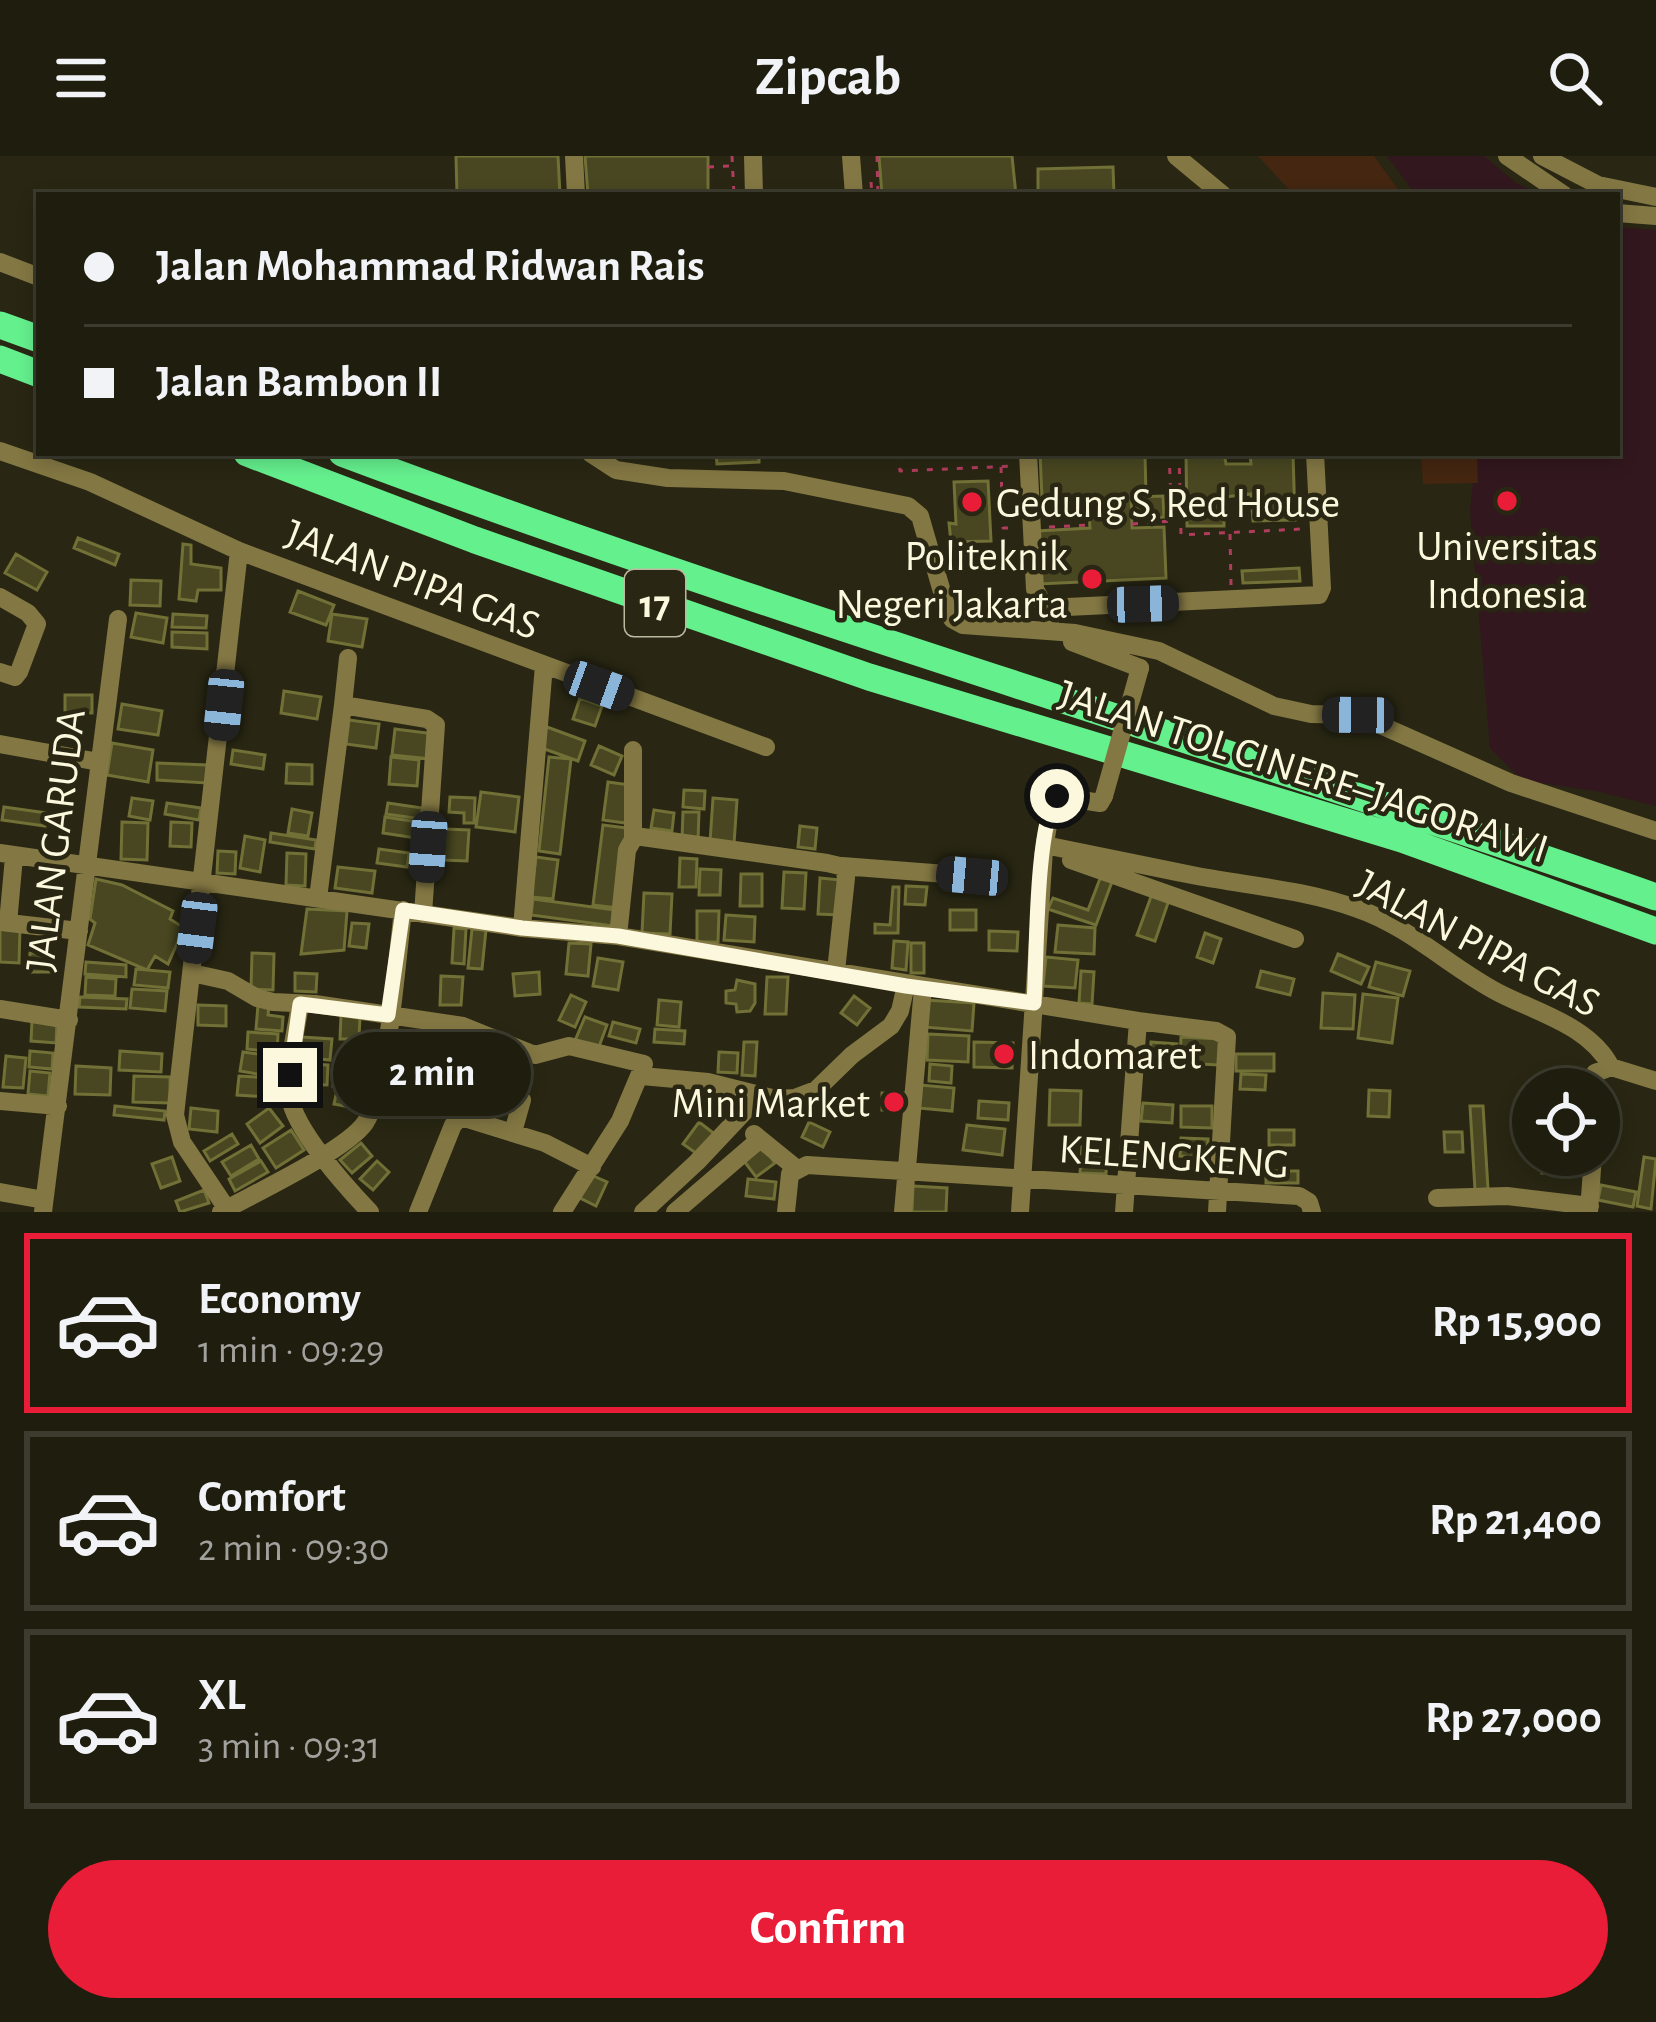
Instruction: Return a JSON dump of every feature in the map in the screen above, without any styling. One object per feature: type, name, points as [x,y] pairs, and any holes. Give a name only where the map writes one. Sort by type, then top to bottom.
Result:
[{"type":"highway","points":[[0,325],[36,338]]},
{"type":"highway","points":[[0,359],[36,373]]},
{"type":"highway","name":"JALAN TOL CINERE–JAGORAWI","points":[[255,456],[475,540],[868,677],[1402,839],[1656,931]]},
{"type":"highway","name":"JALAN TOL CINERE–JAGORAWI","points":[[350,456],[487,507],[1079,707],[1411,812],[1656,898]]},
{"type":"street","points":[[574,156],[576,192]]},
{"type":"street","points":[[753,156],[754,192]]},
{"type":"street","points":[[851,156],[871,190]]},
{"type":"street","points":[[1176,156],[1219,192]]},
{"type":"street","points":[[1507,156],[1560,192]]},
{"type":"street","points":[[1542,156],[1598,185],[1656,197]]},
{"type":"street","points":[[1620,213],[1656,216]]},
{"type":"street","points":[[0,262],[36,276]]},
{"type":"street","name":"JALAN PIPA GAS","points":[[0,451],[90,482],[239,551],[766,747]]},
{"type":"street","points":[[595,456],[616,470],[668,478],[784,481],[908,506],[920,516],[952,619],[963,626],[1059,631],[1159,651],[1274,706],[1311,714],[1358,715],[1558,801],[1656,831]]},
{"type":"street","points":[[1046,608],[1319,595],[1315,456]]},
{"type":"street","points":[[1020,1212],[1044,847],[1054,799],[1066,794],[1100,803],[1140,668],[1065,639],[1035,589],[1028,459]]},
{"type":"street","points":[[239,551],[176,1124],[189,1155],[226,1211],[356,1132],[376,1100],[388,1015],[413,912],[436,724],[343,705]]},
{"type":"street","points":[[0,597],[37,624],[20,672],[15,676],[0,672]]},
{"type":"street","name":"JALAN GARUDA","points":[[43,1206],[118,620]]},
{"type":"street","points":[[318,898],[348,658]]},
{"type":"street","points":[[522,928],[544,665]]},
{"type":"street","points":[[0,744],[100,762]]},
{"type":"street","points":[[618,936],[627,850],[633,837],[632,750]]},
{"type":"street","points":[[633,837],[842,866],[972,876]]},
{"type":"street","points":[[1044,847],[1295,939]]},
{"type":"street","name":"JALAN PIPA GAS","points":[[1044,847],[1271,886],[1360,909],[1478,982],[1574,1029],[1601,1051],[1611,1067],[1655,1077]]},
{"type":"street","points":[[80,931],[4,923],[7,855],[522,928],[618,936],[915,987],[1216,1031],[1227,1036],[1217,1203]]},
{"type":"street","points":[[836,971],[846,878],[842,866]]},
{"type":"street","points":[[192,973],[228,980],[257,998],[463,1026],[535,1055],[574,1046],[642,1063],[646,1066],[620,1121],[592,1167],[554,1211]]},
{"type":"street","points":[[642,1076],[708,1082],[785,1100],[816,1090],[896,1021],[915,987]]},
{"type":"street","points":[[903,1212],[915,987]]},
{"type":"street","points":[[300,1004],[290,1101],[322,1154],[370,1212]]},
{"type":"street","points":[[0,1009],[69,1020]]},
{"type":"street","points":[[1124,1212],[1138,1021]]},
{"type":"street","points":[[650,1210],[760,1095]]},
{"type":"street","points":[[513,1132],[522,1100]]},
{"type":"street","points":[[0,1101],[58,1106]]},
{"type":"street","points":[[418,1212],[455,1121],[471,1118],[513,1132],[592,1167]]},
{"type":"street","points":[[735,1121],[797,1168],[789,1176],[787,1212]]},
{"type":"street","points":[[675,1212],[760,1139]]},
{"type":"street","name":"KELENGKENG","points":[[797,1168],[906,1169],[1125,1188],[1217,1203],[1299,1196],[1309,1202],[1312,1212]]},
{"type":"street","points":[[1437,1198],[1507,1196],[1590,1209],[1592,1176]]},
{"type":"street","points":[[0,1192],[43,1206]]},
{"type":"path","points":[[732,156],[734,192]]},
{"type":"path","points":[[871,190],[877,156]]},
{"type":"path","points":[[708,167],[733,166]]},
{"type":"path","points":[[898,456],[899,471],[1001,466],[1028,459]]},
{"type":"path","points":[[1132,524],[1172,523],[1169,456]]},
{"type":"path","points":[[1178,456],[1181,535],[1306,529]]},
{"type":"path","points":[[1001,466],[1003,528],[1090,525]]},
{"type":"path","points":[[1171,492],[1180,488]]},
{"type":"path","points":[[1163,508],[1171,507]]},
{"type":"path","points":[[1230,532],[1232,590]]},
{"type":"shaded area","points":[[1258,156],[1374,156],[1400,192],[1291,192]]},
{"type":"shaded area","points":[[1387,156],[1484,156],[1516,183],[1536,192],[1414,192]]},
{"type":"shaded area","points":[[1620,227],[1656,230],[1656,806],[1522,780],[1490,748],[1470,510],[1476,456],[1620,456]]},
{"type":"shaded area","points":[[1421,456],[1477,456],[1478,483],[1423,484]]},
{"type":"building","points":[[456,156],[558,156],[560,192],[457,192]]},
{"type":"building","points":[[585,156],[708,156],[708,192],[588,192]]},
{"type":"building","points":[[879,156],[1012,156],[1016,192],[882,192]]},
{"type":"building","points":[[1113,167],[1114,192],[1038,192],[1038,169]]},
{"type":"building","points":[[716,456],[759,456],[759,462],[717,464]]},
{"type":"building","points":[[1040,456],[1145,456],[1146,496],[1131,496],[1132,528],[1164,527],[1166,578],[1039,584],[1037,531],[1090,528],[1088,498],[1042,499]]},
{"type":"building","points":[[1186,456],[1225,456],[1226,464],[1251,464],[1250,456],[1293,456],[1295,520],[1253,521],[1251,494],[1224,497],[1224,526],[1187,526]]},
{"type":"building","name":"Gedung S, Red House","points":[[988,481],[991,541],[951,542],[949,523],[956,524],[954,482]]},
{"type":"building","points":[[1163,496],[1164,517],[1138,518],[1136,497]]},
{"type":"building","points":[[78,538],[119,554],[115,565],[74,548]]},
{"type":"building","points":[[183,544],[191,545],[191,564],[221,568],[221,590],[198,590],[196,601],[179,599]]},
{"type":"building","points":[[16,554],[47,572],[37,590],[5,573]]},
{"type":"building","points":[[1299,568],[1300,581],[1243,583],[1242,571]]},
{"type":"building","points":[[131,580],[161,581],[160,606],[130,605]]},
{"type":"building","points":[[298,591],[334,605],[326,625],[290,612]]},
{"type":"building","points":[[136,613],[167,618],[163,643],[131,637]]},
{"type":"building","points":[[173,614],[207,616],[206,628],[172,627]]},
{"type":"building","points":[[332,614],[367,619],[362,647],[328,641]]},
{"type":"building","points":[[172,632],[207,633],[207,649],[172,647]]},
{"type":"building","points":[[284,691],[321,697],[317,719],[281,713]]},
{"type":"building","points":[[65,695],[92,695],[92,713],[65,712]]},
{"type":"building","points":[[580,698],[602,706],[595,726],[573,719]]},
{"type":"building","points":[[122,704],[162,711],[158,735],[118,729]]},
{"type":"building","points":[[349,720],[379,724],[376,748],[346,744]]},
{"type":"building","points":[[547,727],[585,741],[578,761],[539,747]]},
{"type":"building","points":[[395,729],[435,734],[431,759],[392,755]]},
{"type":"building","points":[[112,743],[153,750],[148,782],[107,775]]},
{"type":"building","points":[[599,746],[622,756],[614,775],[591,765]]},
{"type":"building","points":[[233,750],[265,755],[263,769],[231,764]]},
{"type":"building","points":[[391,757],[419,760],[417,786],[389,784]]},
{"type":"building","points":[[549,757],[571,759],[560,854],[539,851]]},
{"type":"building","points":[[157,763],[207,765],[207,783],[157,780]]},
{"type":"building","points":[[287,764],[312,765],[312,784],[286,783]]},
{"type":"building","points":[[608,782],[630,785],[625,823],[603,820]]},
{"type":"building","points":[[684,790],[705,791],[704,809],[683,807]]},
{"type":"building","points":[[481,792],[519,797],[515,832],[476,827]]},
{"type":"building","points":[[450,797],[475,798],[474,823],[464,823],[464,813],[449,812]]},
{"type":"building","points":[[132,798],[153,801],[150,820],[129,816]]},
{"type":"building","points":[[713,798],[737,800],[734,844],[710,842]]},
{"type":"building","points":[[167,803],[201,808],[199,820],[165,814]]},
{"type":"building","points":[[388,803],[422,808],[421,819],[386,814]]},
{"type":"building","points":[[4,807],[47,813],[45,826],[2,820]]},
{"type":"building","points":[[292,809],[312,813],[308,836],[288,833]]},
{"type":"building","points":[[654,810],[674,813],[672,831],[651,828]]},
{"type":"building","points":[[683,812],[699,812],[698,840],[682,839]]},
{"type":"building","points":[[385,817],[418,822],[416,838],[383,833]]},
{"type":"building","points":[[122,822],[148,823],[147,860],[121,859]]},
{"type":"building","points":[[171,822],[192,823],[191,847],[170,846]]},
{"type":"building","points":[[603,825],[627,828],[618,908],[593,905]]},
{"type":"building","points":[[800,826],[817,828],[815,849],[798,847]]},
{"type":"building","points":[[444,829],[469,830],[467,861],[442,860]]},
{"type":"building","points":[[271,833],[316,840],[315,849],[270,842]]},
{"type":"building","points":[[245,836],[265,840],[260,872],[240,868]]},
{"type":"building","points":[[379,849],[409,853],[407,867],[377,863]]},
{"type":"building","points":[[218,851],[236,852],[235,874],[217,873]]},
{"type":"building","points":[[287,853],[306,854],[305,886],[286,885]]},
{"type":"building","points":[[536,857],[558,860],[553,899],[531,897]]},
{"type":"building","points":[[680,858],[697,859],[696,887],[679,887]]},
{"type":"building","points":[[338,867],[375,871],[372,893],[335,888]]},
{"type":"building","points":[[700,869],[721,870],[720,895],[699,895]]},
{"type":"building","points":[[784,872],[806,873],[804,909],[782,908]]},
{"type":"building","points":[[741,874],[762,874],[762,906],[740,906]]},
{"type":"building","points":[[1101,876],[1113,879],[1096,925],[1048,909],[1053,898],[1088,910]]},
{"type":"building","points":[[820,878],[841,880],[839,915],[818,914]]},
{"type":"building","points":[[96,879],[122,885],[173,911],[170,919],[184,928],[168,964],[155,956],[147,970],[88,945],[95,923],[90,919]]},
{"type":"building","points":[[906,886],[927,887],[925,905],[905,904]]},
{"type":"building","points":[[893,887],[899,887],[898,933],[875,933],[875,924],[890,925]]},
{"type":"building","points":[[644,893],[672,894],[670,934],[642,933]]},
{"type":"building","points":[[1152,894],[1169,900],[1155,941],[1137,935]]},
{"type":"building","points":[[533,899],[615,910],[613,926],[531,915]]},
{"type":"building","points":[[307,909],[347,911],[344,950],[301,954]]},
{"type":"building","points":[[950,910],[976,910],[976,930],[950,930]]},
{"type":"building","points":[[697,911],[719,911],[718,942],[697,942]]},
{"type":"building","points":[[726,915],[755,917],[754,942],[724,940]]},
{"type":"building","points":[[352,923],[369,924],[366,948],[349,946]]},
{"type":"building","points":[[1058,925],[1095,928],[1094,954],[1055,952]]},
{"type":"building","points":[[0,928],[20,929],[19,963],[0,962]]},
{"type":"building","points":[[454,928],[466,929],[464,964],[452,963]]},
{"type":"building","points":[[472,929],[486,930],[482,969],[468,968]]},
{"type":"building","points":[[989,931],[1018,932],[1017,951],[989,950]]},
{"type":"building","points":[[1205,933],[1221,939],[1213,963],[1197,957]]},
{"type":"building","points":[[894,941],[908,942],[906,970],[892,968]]},
{"type":"building","points":[[569,943],[591,944],[588,976],[566,974]]},
{"type":"building","points":[[911,943],[924,943],[924,973],[911,973]]},
{"type":"building","points":[[30,953],[55,953],[55,972],[29,972]]},
{"type":"building","points":[[252,953],[274,954],[273,990],[251,989]]},
{"type":"building","points":[[1338,954],[1369,967],[1361,984],[1331,971]]},
{"type":"building","points":[[1046,957],[1078,960],[1075,988],[1043,986]]},
{"type":"building","points":[[598,958],[623,962],[618,990],[593,986]]},
{"type":"building","points":[[86,962],[126,965],[126,977],[85,974]]},
{"type":"building","points":[[1376,962],[1410,971],[1403,996],[1369,987]]},
{"type":"building","points":[[136,969],[170,972],[168,988],[134,985]]},
{"type":"building","points":[[1081,971],[1094,972],[1092,1004],[1079,1003]]},
{"type":"building","points":[[1261,971],[1294,979],[1290,995],[1257,987]]},
{"type":"building","points":[[539,972],[540,994],[515,996],[513,974]]},
{"type":"building","points":[[295,973],[317,974],[316,992],[295,991]]},
{"type":"building","points":[[441,976],[463,977],[461,1005],[440,1005]]},
{"type":"building","points":[[86,977],[116,979],[115,996],[85,995]]},
{"type":"building","points":[[767,977],[788,977],[786,1014],[765,1014]]},
{"type":"building","points":[[737,980],[755,984],[750,1011],[737,1012],[736,1004],[726,1003],[726,991],[735,990]]},
{"type":"building","points":[[132,989],[167,991],[165,1011],[130,1008]]},
{"type":"building","points":[[1323,993],[1355,995],[1353,1029],[1321,1028]]},
{"type":"building","points":[[1363,994],[1398,998],[1392,1043],[1358,1038]]},
{"type":"building","points":[[571,995],[586,1002],[575,1027],[559,1020]]},
{"type":"building","points":[[854,996],[870,1008],[857,1025],[841,1013]]},
{"type":"building","points":[[80,997],[127,999],[126,1009],[79,1007]]},
{"type":"building","points":[[659,1000],[681,1002],[679,1027],[657,1025]]},
{"type":"building","points":[[925,1000],[974,1003],[972,1031],[923,1027]]},
{"type":"building","points":[[198,1005],[226,1006],[226,1026],[198,1025]]},
{"type":"building","points":[[258,1005],[269,1005],[268,1015],[283,1017],[282,1031],[256,1029]]},
{"type":"building","points":[[341,1015],[360,1016],[359,1039],[340,1039]]},
{"type":"building","points":[[585,1017],[607,1025],[597,1052],[574,1043]]},
{"type":"building","points":[[32,1021],[57,1022],[56,1043],[31,1041]]},
{"type":"building","points":[[613,1022],[640,1029],[636,1043],[609,1036]]},
{"type":"building","points":[[457,1029],[483,1040],[474,1061],[448,1051]]},
{"type":"building","points":[[655,1029],[685,1031],[684,1044],[654,1042]]},
{"type":"building","points":[[248,1032],[278,1034],[277,1052],[247,1049]]},
{"type":"building","points":[[928,1034],[969,1036],[968,1062],[927,1060]]},
{"type":"building","points":[[301,1037],[332,1039],[330,1060],[299,1057]]},
{"type":"building","points":[[1181,1037],[1221,1039],[1219,1065],[1180,1063]]},
{"type":"building","points":[[744,1042],[757,1042],[755,1076],[742,1075]]},
{"type":"building","points":[[974,1042],[1013,1043],[1012,1068],[974,1067]]},
{"type":"building","points":[[1151,1042],[1177,1044],[1176,1058],[1150,1056]]},
{"type":"building","points":[[30,1051],[53,1053],[52,1069],[29,1067]]},
{"type":"building","points":[[120,1051],[162,1054],[161,1072],[119,1070]]},
{"type":"building","points":[[243,1052],[266,1055],[263,1075],[240,1071]]},
{"type":"building","points":[[719,1052],[738,1053],[737,1073],[718,1072]]},
{"type":"building","points":[[1236,1054],[1274,1054],[1274,1071],[1236,1071]]},
{"type":"building","points":[[6,1056],[26,1058],[23,1088],[3,1087]]},
{"type":"building","points":[[304,1064],[328,1065],[327,1085],[303,1084]]},
{"type":"building","points":[[930,1064],[952,1066],[951,1083],[929,1081]]},
{"type":"building","points":[[76,1066],[111,1068],[110,1095],[75,1094]]},
{"type":"building","points":[[335,1067],[361,1068],[359,1088],[333,1086]]},
{"type":"building","points":[[30,1071],[50,1073],[48,1096],[28,1094]]},
{"type":"building","points":[[1241,1074],[1266,1075],[1265,1090],[1240,1089]]},
{"type":"building","points":[[476,1075],[498,1080],[492,1099],[471,1093]]},
{"type":"building","points":[[134,1076],[170,1077],[170,1103],[133,1102]]},
{"type":"building","points":[[239,1076],[270,1078],[269,1097],[237,1095]]},
{"type":"building","points":[[920,1085],[954,1088],[952,1111],[918,1108]]},
{"type":"building","points":[[337,1090],[362,1095],[360,1109],[334,1104]]},
{"type":"building","points":[[1050,1090],[1081,1091],[1080,1125],[1049,1125]]},
{"type":"building","points":[[1369,1090],[1390,1091],[1389,1117],[1368,1116]]},
{"type":"building","name":"Mini Market","points":[[882,1093],[907,1093],[907,1110],[882,1110]]},
{"type":"building","points":[[979,1101],[1009,1103],[1008,1120],[978,1118]]},
{"type":"building","points":[[1143,1103],[1173,1105],[1172,1123],[1141,1121]]},
{"type":"building","points":[[115,1106],[165,1111],[164,1120],[114,1115]]},
{"type":"building","points":[[1181,1106],[1212,1106],[1212,1128],[1181,1127]]},
{"type":"building","points":[[1470,1106],[1483,1106],[1488,1189],[1475,1190]]},
{"type":"building","points":[[191,1108],[218,1111],[217,1132],[189,1129]]},
{"type":"building","points":[[269,1108],[283,1126],[260,1143],[247,1124]]},
{"type":"building","points":[[699,1122],[716,1135],[700,1156],[683,1144]]},
{"type":"building","points":[[809,1122],[830,1132],[823,1147],[802,1137]]},
{"type":"building","points":[[967,1125],[1005,1129],[1002,1155],[963,1150]]},
{"type":"building","points":[[291,1130],[304,1150],[276,1168],[263,1148]]},
{"type":"building","points":[[1269,1130],[1294,1130],[1294,1145],[1269,1145]]},
{"type":"building","points":[[1444,1132],[1462,1132],[1463,1152],[1445,1152]]},
{"type":"building","points":[[232,1134],[238,1144],[210,1161],[204,1151]]},
{"type":"building","points":[[1181,1138],[1208,1139],[1207,1158],[1180,1156]]},
{"type":"building","points":[[361,1143],[372,1156],[352,1173],[340,1160]]},
{"type":"building","points":[[251,1145],[259,1159],[231,1176],[222,1162]]},
{"type":"building","points":[[763,1147],[775,1163],[756,1177],[744,1161]]},
{"type":"building","points":[[1082,1147],[1107,1149],[1106,1174],[1080,1173]]},
{"type":"building","points":[[172,1157],[180,1181],[161,1188],[152,1164]]},
{"type":"building","points":[[1644,1157],[1656,1159],[1651,1209],[1637,1206]]},
{"type":"building","points":[[261,1161],[268,1172],[235,1191],[229,1179]]},
{"type":"building","points":[[377,1161],[389,1172],[373,1190],[360,1179]]},
{"type":"building","points":[[1266,1171],[1298,1171],[1298,1183],[1266,1183]]},
{"type":"building","points":[[589,1174],[607,1182],[596,1206],[578,1197]]},
{"type":"building","points":[[748,1179],[776,1182],[774,1199],[746,1196]]},
{"type":"building","points":[[1601,1185],[1636,1192],[1633,1207],[1598,1200]]},
{"type":"building","points":[[913,1186],[947,1188],[946,1212],[912,1212]]},
{"type":"building","points":[[204,1190],[209,1203],[180,1212],[176,1201]]},
{"type":"place","name":"Universitas Indonesia","points":[[1507,501]]},
{"type":"place","name":"Gedung S, Red House","points":[[972,502]]},
{"type":"place","name":"Politeknik Negeri Jakarta","points":[[1092,579]]},
{"type":"place","name":"Indomaret","points":[[1004,1054]]},
{"type":"place","name":"Mini Market","points":[[894,1102]]},
{"type":"route","points":[[290,1075],[300,1004],[388,1015],[403,910],[618,936],[1034,1003],[1044,850],[1057,796]]}]
